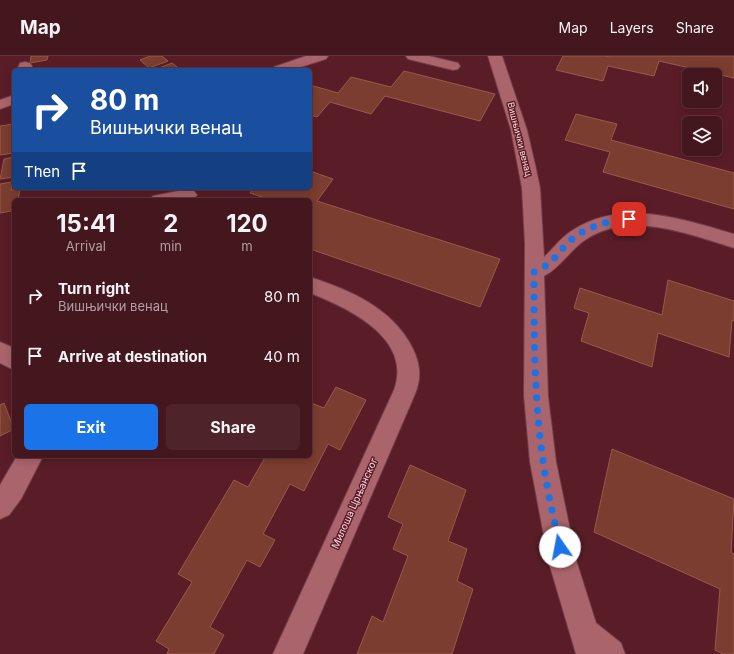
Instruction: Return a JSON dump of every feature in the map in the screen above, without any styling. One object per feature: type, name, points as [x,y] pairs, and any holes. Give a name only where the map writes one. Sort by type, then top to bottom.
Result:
[{"type":"street","points":[[284,68],[321,56]]},
{"type":"street","points":[[414,56],[453,66]]},
{"type":"street","name":"Вишњички венац","points":[[495,56],[509,98],[528,169],[533,208],[536,396],[543,462],[563,563],[587,643],[610,654]]},
{"type":"street","points":[[0,105],[12,101]]},
{"type":"street","points":[[169,198],[189,194]]},
{"type":"street","points":[[534,272],[546,267],[570,241],[580,234],[596,226],[617,220],[645,220],[661,222],[734,241]]},
{"type":"street","name":"Милоша Црњанског","points":[[288,654],[408,381],[408,370],[403,350],[396,337],[378,319],[338,295],[312,286]]},
{"type":"street","points":[[0,351],[12,359]]},
{"type":"street","points":[[0,506],[12,490],[30,458]]},
{"type":"building","points":[[31,56],[48,56],[47,60],[30,63]]},
{"type":"building","points":[[150,56],[162,56],[168,61],[149,68],[140,60]]},
{"type":"building","points":[[563,56],[734,56],[734,78],[722,75],[722,68],[690,68],[659,61],[654,76],[608,66],[603,81],[556,70]]},
{"type":"building","points":[[172,63],[178,68],[159,68]]},
{"type":"building","points":[[404,71],[495,94],[480,121],[385,96],[371,114],[330,102],[317,117],[312,116],[312,86],[338,93],[351,77],[391,87]]},
{"type":"building","points":[[576,114],[617,124],[611,140],[734,173],[734,209],[603,172],[610,152],[565,140]]},
{"type":"building","points":[[12,124],[12,153],[0,155],[0,126]]},
{"type":"building","points":[[12,157],[12,177],[0,179],[4,159]]},
{"type":"building","points":[[312,172],[333,179],[317,201],[500,259],[480,307],[312,250],[312,198],[265,198],[250,193],[252,190],[312,190]]},
{"type":"building","points":[[12,182],[11,190],[20,190],[18,198],[12,198],[11,211],[0,213],[0,184]]},
{"type":"building","points":[[668,280],[734,301],[734,321],[732,320],[729,357],[658,333],[652,367],[581,341],[589,313],[574,308],[580,288],[662,315]]},
{"type":"building","points":[[336,387],[366,400],[340,450],[328,444],[304,491],[290,484],[263,534],[275,540],[260,567],[247,560],[210,627],[224,635],[214,654],[167,654],[169,649],[156,641],[192,582],[178,574],[234,480],[248,487],[265,458],[312,458],[312,403],[324,408]]},
{"type":"building","points":[[4,403],[12,424],[12,430],[0,436],[0,405]]},
{"type":"building","points":[[612,449],[734,499],[731,553],[734,554],[734,654],[723,654],[715,650],[720,589],[594,532]]},
{"type":"building","points":[[410,465],[466,490],[448,541],[467,549],[457,581],[473,589],[452,654],[357,654],[372,616],[383,622],[408,556],[393,549],[403,524],[388,517]]},
{"type":"route","points":[[560,547],[550,501],[539,431],[534,335],[534,272],[546,267],[570,241],[590,228],[602,223],[629,219]]}]
